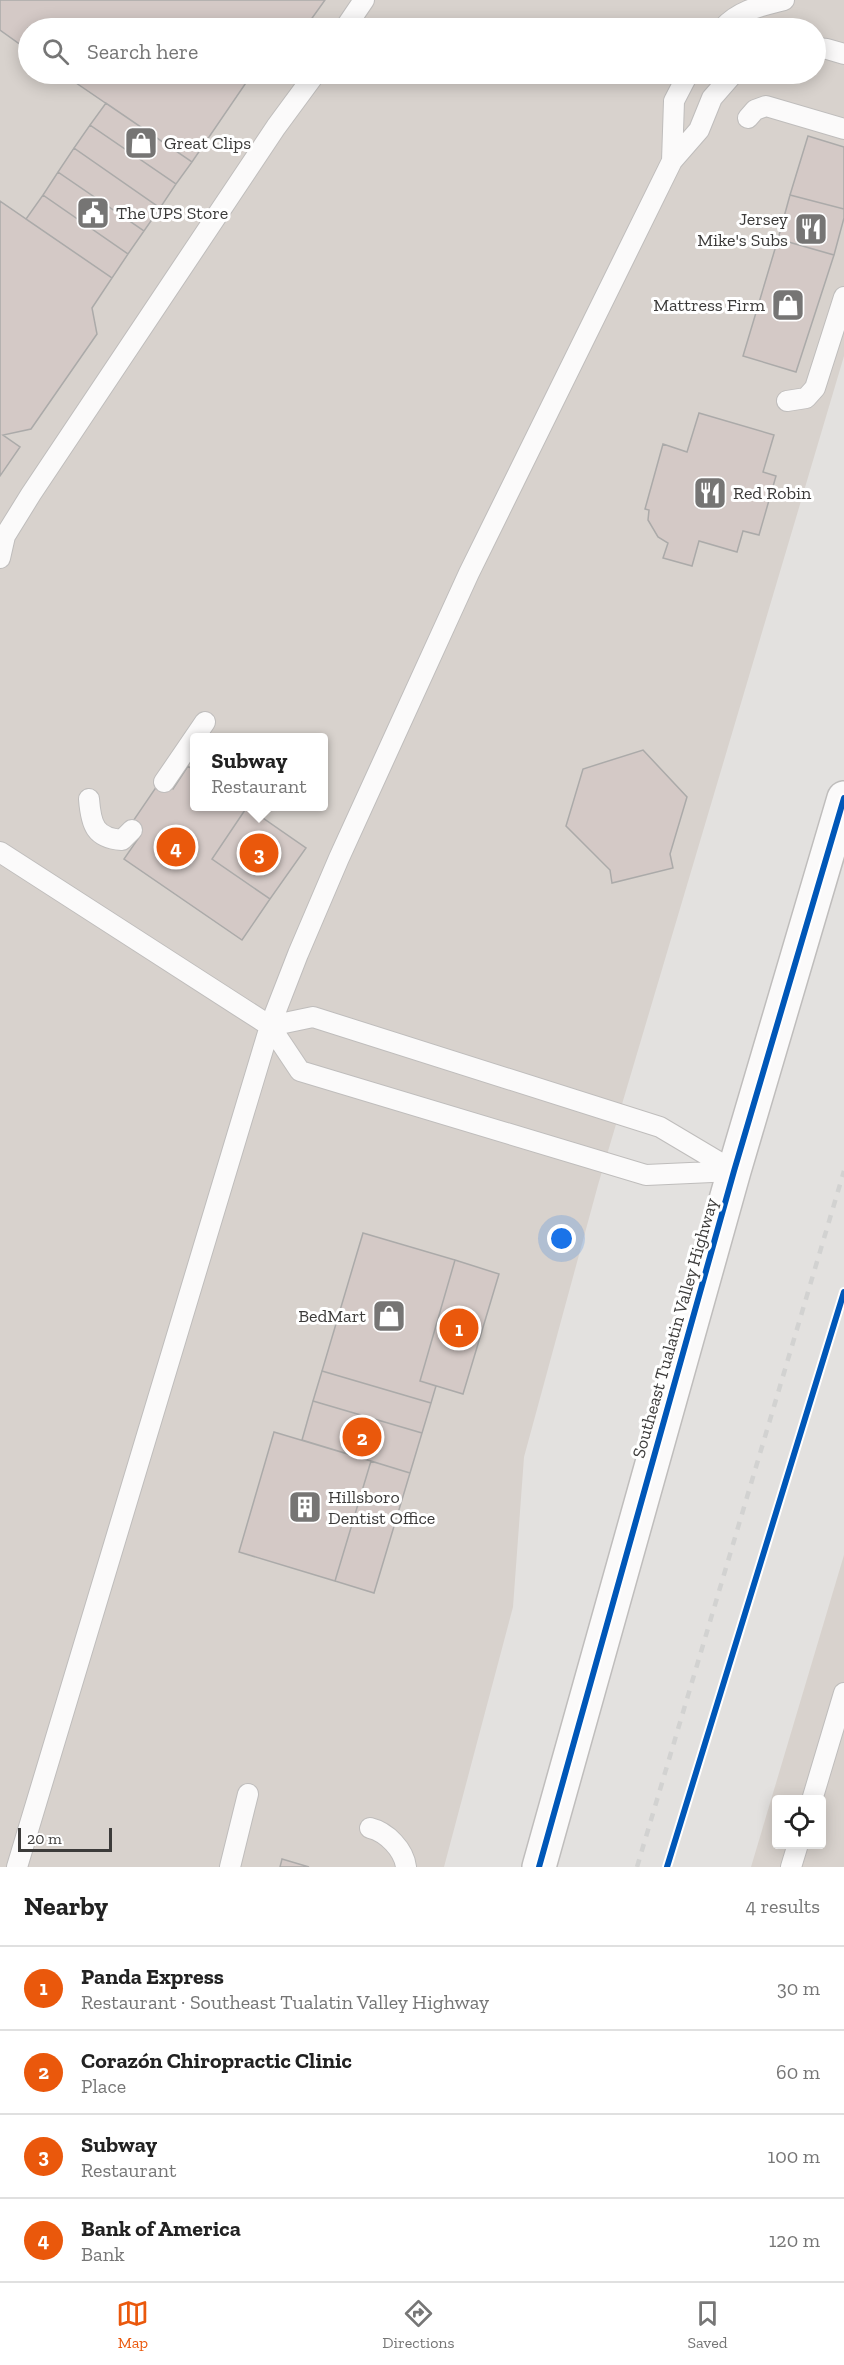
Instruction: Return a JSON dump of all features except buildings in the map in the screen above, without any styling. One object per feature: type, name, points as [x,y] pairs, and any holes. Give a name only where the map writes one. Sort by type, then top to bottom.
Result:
[{"type":"main road","name":"Southeast Tualatin Valley Highway","points":[[539,1867],[734,1171],[844,798]]},
{"type":"lane","points":[[352,18],[364,0]]},
{"type":"lane","points":[[732,7],[757,7],[784,0]]},
{"type":"lane","points":[[826,49],[844,54]]},
{"type":"lane","points":[[0,558],[5,536],[31,494],[276,127],[308,84]]},
{"type":"lane","points":[[672,161],[674,101],[683,84]]},
{"type":"lane","points":[[17,1867],[270,1026],[298,954],[469,573],[672,161],[699,130],[712,98],[725,84]]},
{"type":"lane","points":[[748,118],[755,110],[766,106],[844,129]]},
{"type":"lane","points":[[788,401],[806,398],[815,388],[844,297]]},
{"type":"lane","points":[[197,733],[205,722]]},
{"type":"lane","points":[[164,782],[190,744]]},
{"type":"lane","points":[[89,799],[90,815],[96,830],[108,839],[122,840],[132,830]]},
{"type":"lane","points":[[0,852],[270,1026],[300,1071],[646,1175],[734,1171]]},
{"type":"lane","points":[[270,1026],[313,1017],[660,1126],[734,1171]]},
{"type":"lane","points":[[813,1795],[844,1693]]},
{"type":"lane","points":[[230,1867],[248,1794]]},
{"type":"lane","points":[[370,1828],[380,1830],[396,1846],[406,1867]]},
{"type":"lane","points":[[791,1867],[797,1849]]},
{"type":"shaded area","points":[[0,0],[844,0],[844,356],[598,1185],[524,1457],[513,1607],[444,1867],[0,1867]]},
{"type":"shaded area","points":[[844,1555],[844,1867],[751,1867],[772,1797],[772,1849],[826,1849],[826,1795],[772,1795]]},
{"type":"railway","points":[[637,1867],[844,1171]]},
{"type":"cycle path","points":[[539,1867],[734,1171],[844,798]]},
{"type":"cycle path","points":[[667,1867],[844,1292]]},
{"type":"place","name":"Great Clips","points":[[141,143]]},
{"type":"place","name":"The UPS Store","points":[[93,213]]},
{"type":"place","name":"Jersey Mike's Subs","points":[[811,229]]},
{"type":"place","name":"Mattress Firm","points":[[788,305]]},
{"type":"place","name":"Red Robin","points":[[710,493]]},
{"type":"place","name":"Bank of America","points":[[176,847]]},
{"type":"place","name":"Subway","points":[[259,853]]},
{"type":"place","name":"BedMart","points":[[389,1316]]},
{"type":"place","name":"Panda Express","points":[[459,1328]]},
{"type":"place","name":"Corazón Chiropractic Clinic","points":[[362,1437]]},
{"type":"place","name":"Hillsboro Dentist Office","points":[[305,1507]]}]
